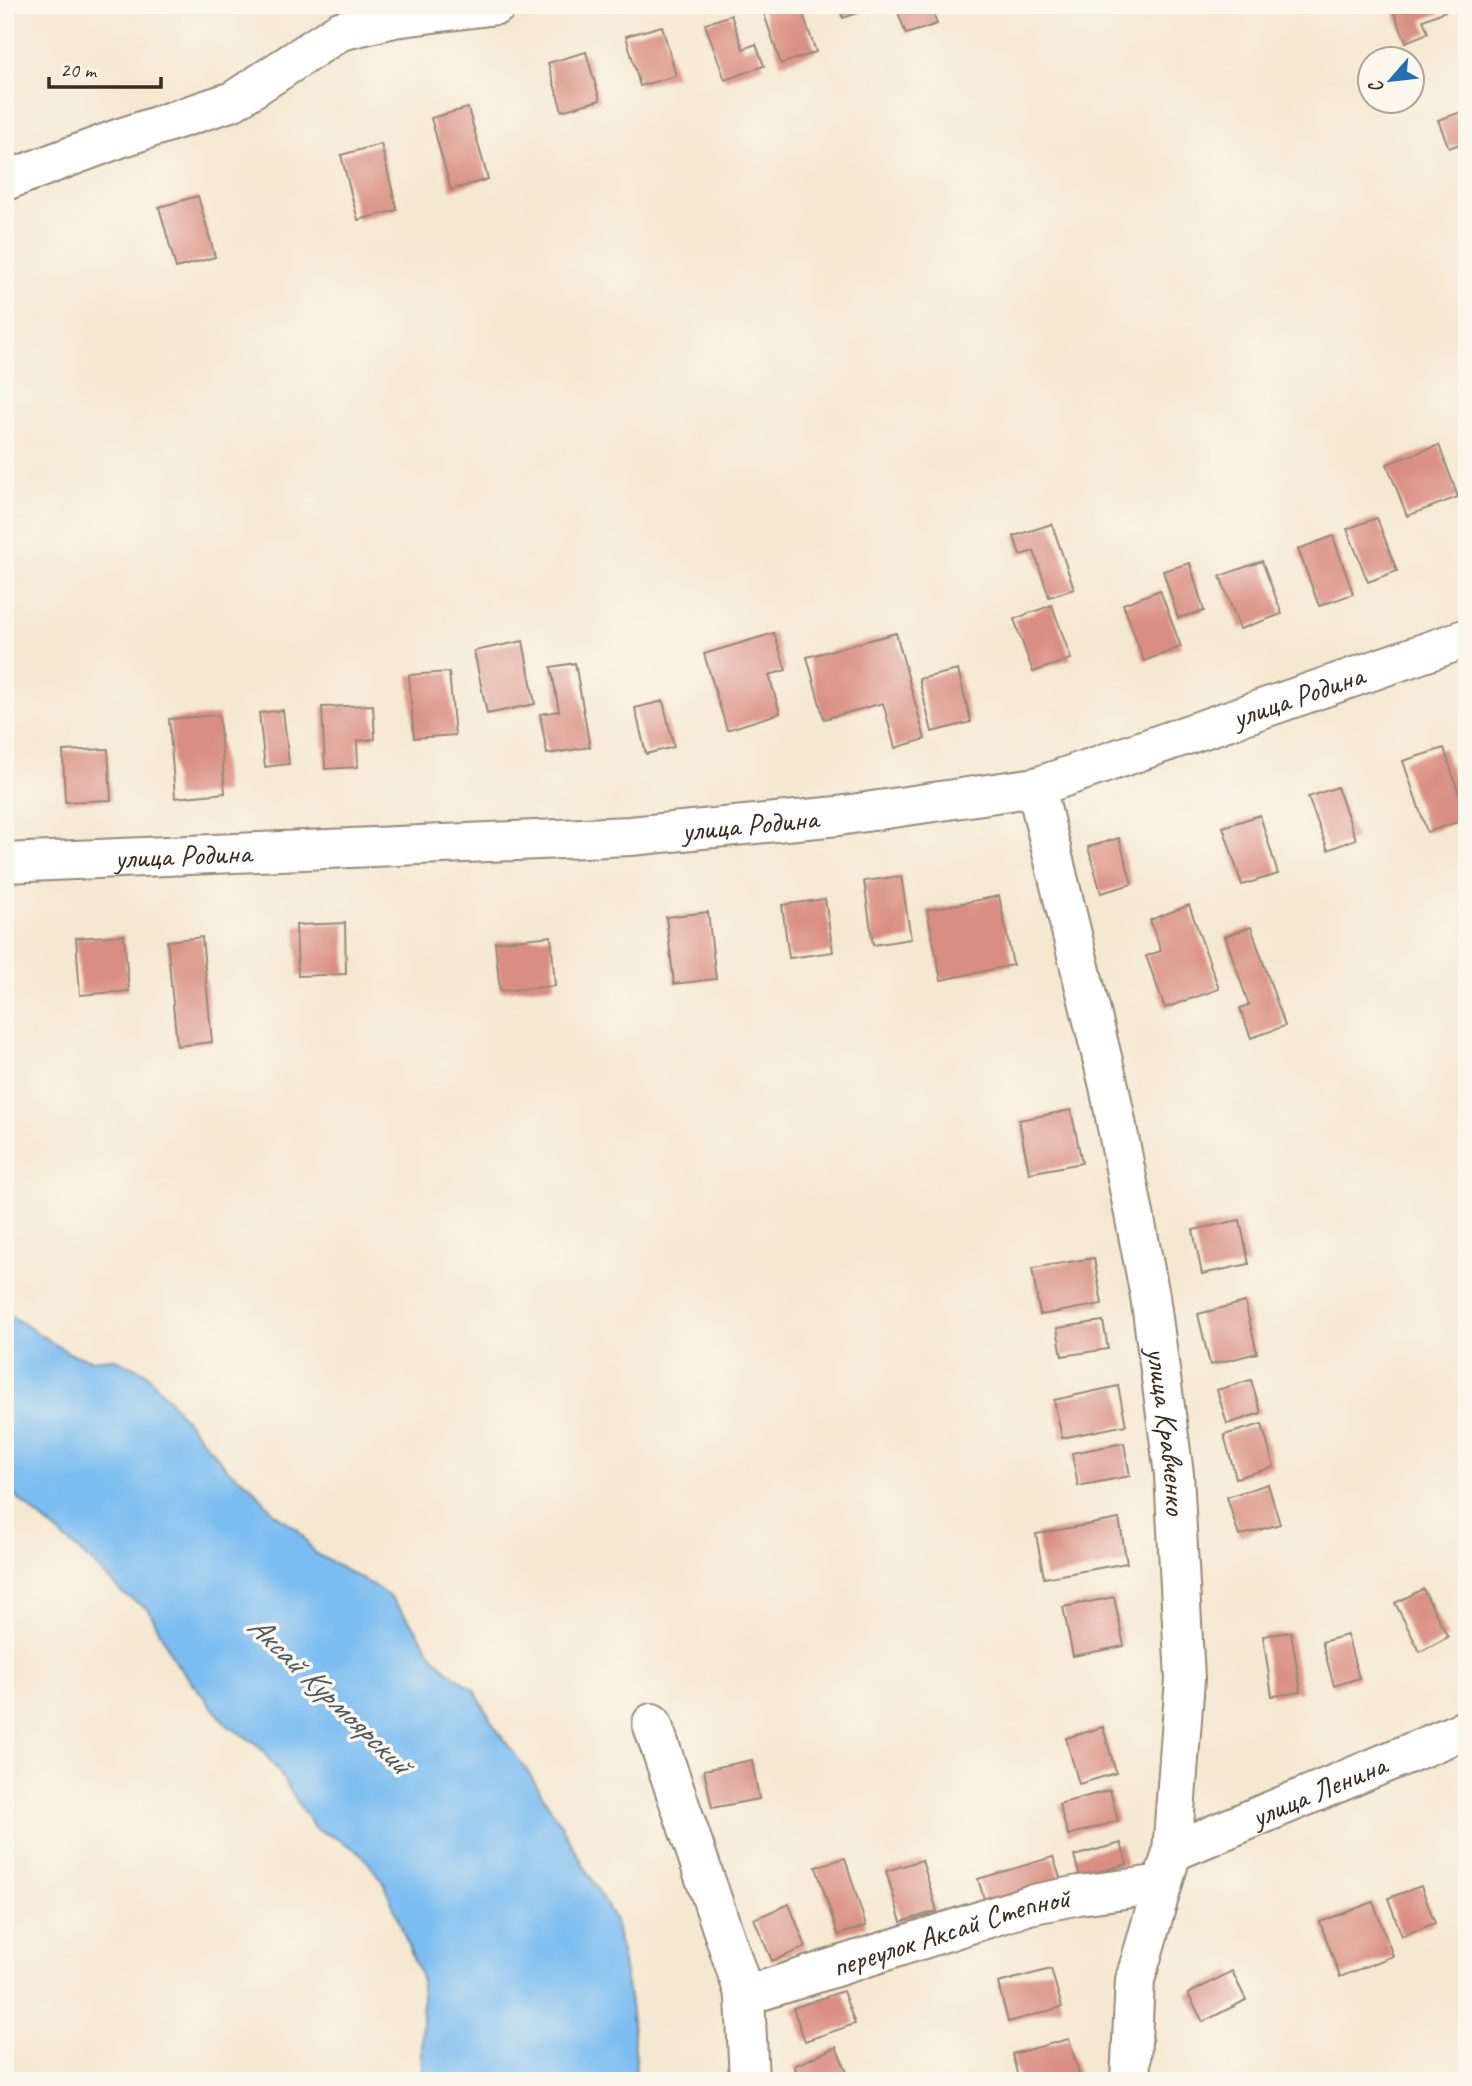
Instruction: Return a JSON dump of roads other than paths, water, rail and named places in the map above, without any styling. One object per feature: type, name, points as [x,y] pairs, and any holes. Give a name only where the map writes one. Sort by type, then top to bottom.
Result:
[{"type":"street","points":[[5,181],[120,138],[233,101],[340,31],[394,18],[497,5]]},
{"type":"street","name":"улица Родина","points":[[5,863],[630,836],[838,816],[1036,787],[1467,638]]},
{"type":"street","name":"улица Кравченко","points":[[1036,787],[1109,1086],[1150,1296],[1174,1474],[1185,1679],[1168,1868],[1135,1980],[1130,2081]]},
{"type":"street","points":[[652,1723],[744,1996],[749,2081]]},
{"type":"street","name":"улица Ленина","points":[[1168,1868],[1467,1729]]},
{"type":"street","name":"переулок Аксай Степной","points":[[744,1996],[1029,1905],[1079,1895],[1168,1868]]},
{"type":"water","name":"Аксай Курмоярский","points":[[5,1312],[69,1353],[92,1360],[113,1358],[145,1372],[228,1470],[250,1485],[274,1513],[297,1529],[316,1554],[391,1598],[429,1650],[448,1671],[475,1691],[494,1726],[530,1775],[565,1832],[615,1920],[629,1997],[636,2058],[635,2081],[422,2081],[422,1981],[385,1885],[361,1853],[315,1829],[258,1745],[227,1725],[175,1662],[149,1610],[122,1593],[94,1564],[5,1487]]}]
